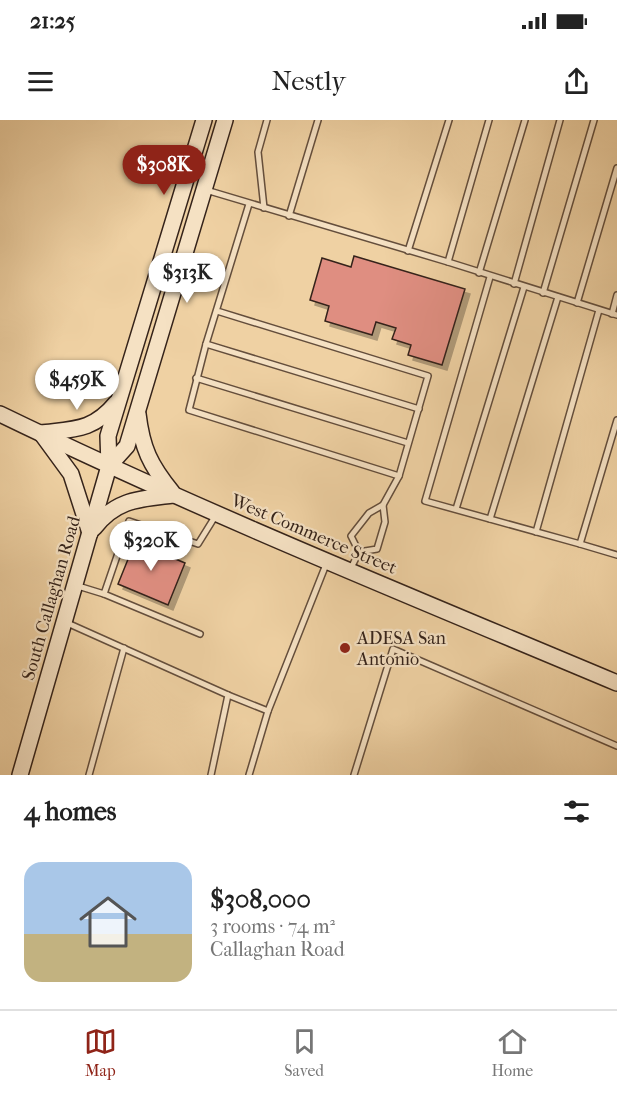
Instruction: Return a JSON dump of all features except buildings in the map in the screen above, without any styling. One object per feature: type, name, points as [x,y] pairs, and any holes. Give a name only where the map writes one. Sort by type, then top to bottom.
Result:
[{"type":"main road","points":[[109,466],[108,436],[204,120]]},
{"type":"main road","points":[[109,466],[126,446],[225,120]]},
{"type":"main road","points":[[90,533],[71,474],[41,433],[90,425],[105,416],[120,399]]},
{"type":"main road","points":[[138,409],[141,439],[146,455],[174,495]]},
{"type":"main road","name":"West Commerce Street","points":[[0,414],[216,514],[617,683]]},
{"type":"main road","name":"South Callaghan Road","points":[[21,775],[109,466]]},
{"type":"main road","points":[[90,533],[101,519],[117,506],[136,499],[174,495]]},
{"type":"lane","points":[[264,208],[258,152],[267,120]]},
{"type":"lane","points":[[289,216],[318,120]]},
{"type":"lane","points":[[408,250],[449,120]]},
{"type":"lane","points":[[448,262],[489,120]]},
{"type":"lane","points":[[479,273],[525,120]]},
{"type":"lane","points":[[513,284],[560,120]]},
{"type":"lane","points":[[543,293],[594,120]]},
{"type":"lane","points":[[577,303],[617,168]]},
{"type":"lane","points":[[204,189],[448,262],[614,315],[617,296]]},
{"type":"lane","points":[[249,204],[196,378],[189,410],[399,476]]},
{"type":"lane","points":[[490,277],[425,501],[617,555]]},
{"type":"lane","points":[[456,509],[524,287]]},
{"type":"lane","points":[[490,519],[558,297]]},
{"type":"lane","points":[[536,532],[599,310]]},
{"type":"lane","points":[[218,311],[428,376],[399,476],[383,506],[385,522],[377,549],[358,552]]},
{"type":"lane","points":[[206,344],[419,409]]},
{"type":"lane","points":[[196,378],[408,443]]},
{"type":"lane","points":[[580,544],[617,420]]},
{"type":"lane","points":[[350,570],[358,552],[351,536],[369,513],[383,506]]},
{"type":"lane","points":[[104,594],[129,521],[198,544],[216,514]]},
{"type":"lane","points":[[249,775],[268,711],[327,561]]},
{"type":"lane","points":[[75,585],[104,594],[200,634]]},
{"type":"lane","points":[[65,622],[268,711]]},
{"type":"lane","points":[[89,775],[124,648]]},
{"type":"lane","points":[[354,775],[393,649],[617,746]]},
{"type":"lane","points":[[211,775],[228,695]]},
{"type":"place","name":"ADESA San Antonio","points":[[345,648]]}]
